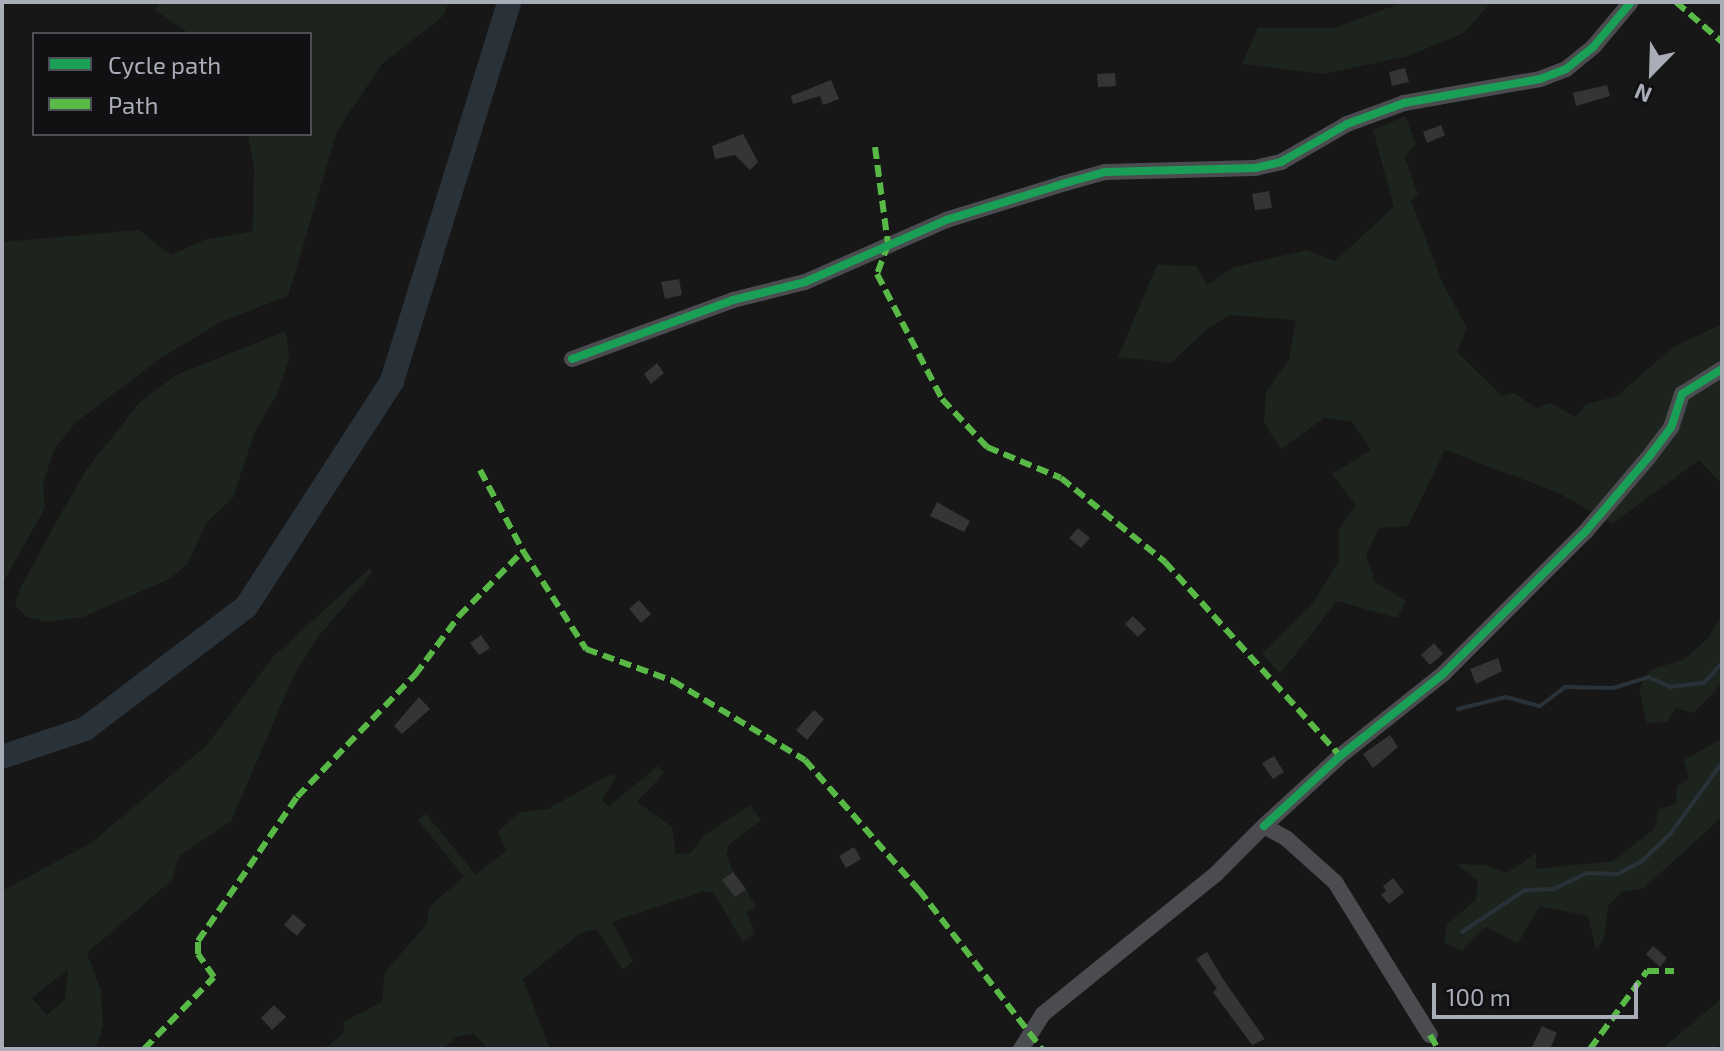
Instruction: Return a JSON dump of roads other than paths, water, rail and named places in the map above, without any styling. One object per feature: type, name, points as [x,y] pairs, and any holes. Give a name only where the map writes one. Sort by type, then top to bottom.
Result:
[{"type":"street","points":[[572,359],[733,300],[805,282],[946,220],[1062,184],[1105,172],[1255,168],[1281,162],[1347,124],[1404,103],[1540,79],[1566,69],[1594,46],[1631,2]]},
{"type":"street","points":[[1021,1049],[1030,1030],[1216,874],[1264,826],[1463,654],[1586,531],[1648,458],[1671,428],[1682,394],[1722,369]]},
{"type":"street","points":[[1264,826],[1287,839],[1335,882],[1430,1035]]},
{"type":"waterway","points":[[2,757],[85,729],[246,607],[392,381],[509,2]]},
{"type":"waterway","points":[[1458,709],[1506,697],[1540,706],[1565,687],[1613,688],[1648,677],[1670,687],[1704,683],[1722,663]]},
{"type":"waterway","points":[[1462,932],[1525,890],[1554,889],[1587,873],[1618,874],[1641,862],[1670,834],[1722,763]]}]
